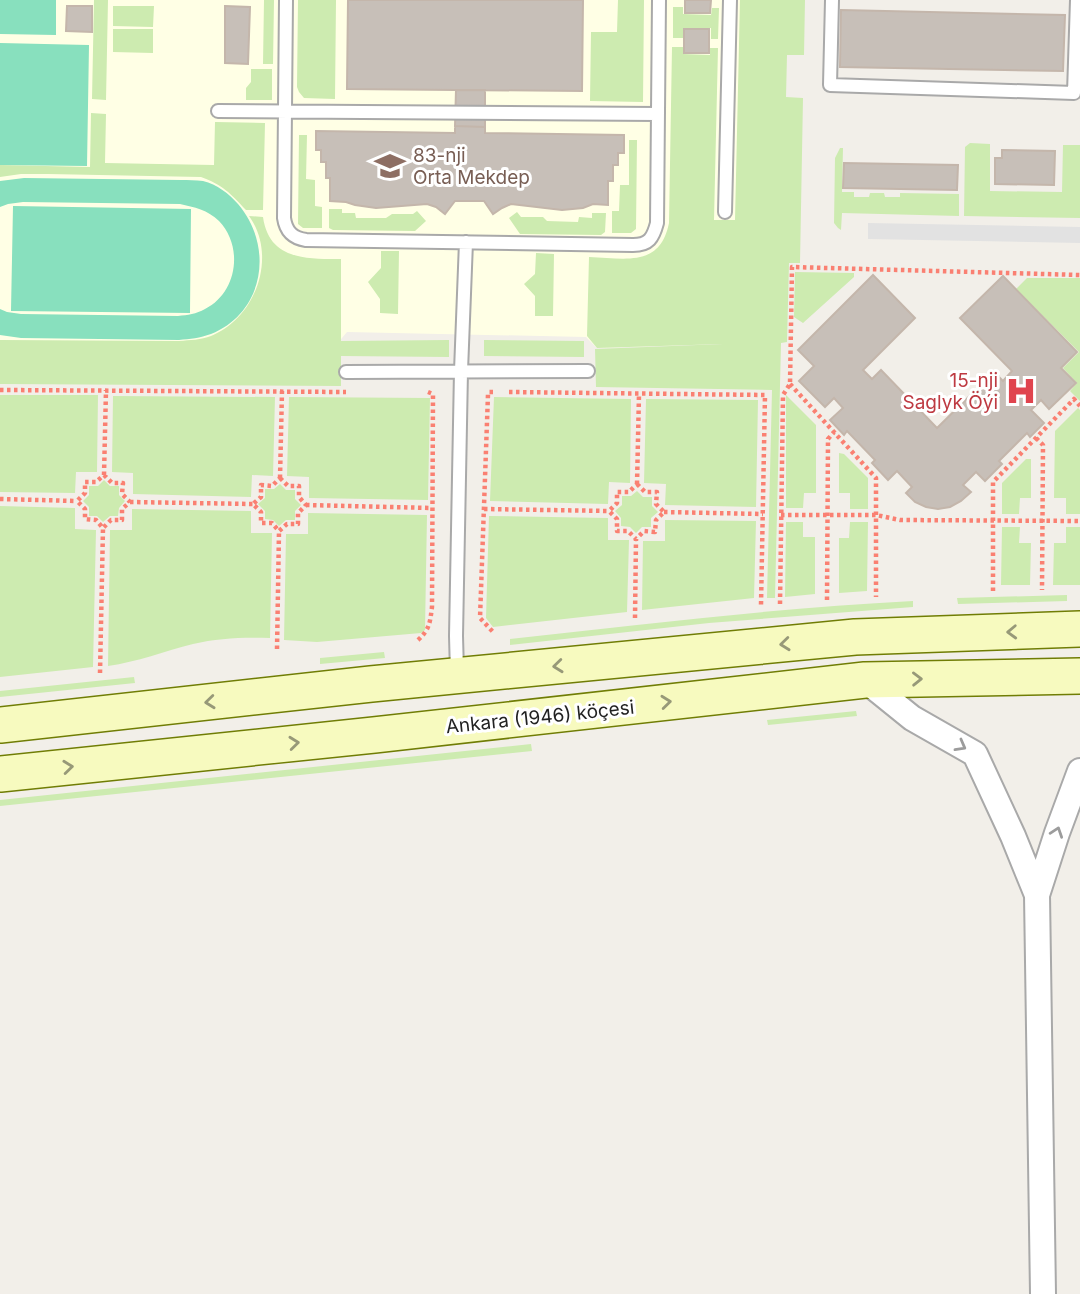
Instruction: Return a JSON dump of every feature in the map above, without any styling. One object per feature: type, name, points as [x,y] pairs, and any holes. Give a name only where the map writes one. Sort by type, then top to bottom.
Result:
[{"type":"main road","points":[[0,725],[855,637],[1080,629]]},
{"type":"main road","name":"Ankara (1946) köçesi","points":[[0,774],[388,734],[865,680],[1080,676]]},
{"type":"street","points":[[865,680],[912,718],[975,754],[1037,894]]},
{"type":"street","points":[[1043,1294],[1037,894],[1080,771]]},
{"type":"lane","points":[[286,0],[284,218],[289,233],[306,240],[642,245],[655,233],[657,223],[659,0]]},
{"type":"lane","points":[[726,212],[730,0]]},
{"type":"lane","points":[[832,0],[830,85],[1074,93],[1077,0]]},
{"type":"lane","points":[[218,111],[658,114]]},
{"type":"lane","points":[[457,676],[461,371],[466,242]]},
{"type":"lane","points":[[345,372],[588,371]]},
{"type":"path","points":[[780,604],[783,395],[790,384],[792,267],[1080,275]]},
{"type":"path","points":[[790,384],[876,478],[876,597]]},
{"type":"path","points":[[0,390],[354,392]]},
{"type":"path","points":[[106,390],[104,475],[112,483],[123,483],[122,494],[130,502]]},
{"type":"path","points":[[103,528],[111,520],[122,520],[122,509],[130,502],[253,504],[261,497],[261,485],[272,486],[280,478],[282,391]]},
{"type":"path","points":[[418,392],[433,392],[432,607],[426,633],[418,640]]},
{"type":"path","points":[[494,634],[481,618],[489,392],[765,395],[761,605]]},
{"type":"path","points":[[609,511],[617,503],[617,492],[629,492],[637,484],[639,394]]},
{"type":"path","points":[[993,591],[993,482],[1074,400],[1080,406]]},
{"type":"path","points":[[827,600],[828,439],[834,432]]},
{"type":"path","points":[[1036,438],[1043,445],[1042,590]]},
{"type":"path","points":[[0,499],[78,500],[85,493],[85,482],[96,482],[104,475]]},
{"type":"path","points":[[280,478],[288,486],[299,486],[299,497],[306,505]]},
{"type":"path","points":[[637,484],[645,492],[657,492],[656,504],[664,512],[763,514]]},
{"type":"path","points":[[78,500],[85,509],[85,519],[96,520],[103,528],[100,673]]},
{"type":"path","points":[[253,504],[261,512],[261,523],[272,523],[279,531],[277,649]]},
{"type":"path","points":[[279,531],[287,524],[298,524],[298,513],[306,505],[432,508]]},
{"type":"path","points":[[484,509],[609,511],[617,519],[617,531],[628,531],[636,539]]},
{"type":"path","points":[[635,618],[636,539],[644,531],[656,531],[656,520],[664,512]]},
{"type":"path","points":[[781,515],[876,516],[900,520],[1080,521]]},
{"type":"shaded area","name":"83-nji Orta Mekdep","points":[[0,0],[782,0],[776,342],[597,348],[586,337],[347,332],[326,357],[0,369]]},
{"type":"shaded area","points":[[868,223],[1080,227],[1080,243],[868,239]]},
{"type":"green space","points":[[0,0],[56,0],[56,35],[0,34]]},
{"type":"green space","points":[[94,0],[108,0],[106,100],[92,99]]},
{"type":"green space","points":[[264,0],[274,0],[273,64],[263,64]]},
{"type":"green space","points":[[298,0],[336,0],[335,99],[304,98],[297,87]]},
{"type":"green space","points":[[618,0],[644,0],[643,102],[590,101],[591,32],[617,32]]},
{"type":"green space","points":[[740,0],[805,0],[804,55],[787,55],[786,97],[803,98],[800,263],[789,263],[787,342],[781,343],[775,598],[767,598],[772,390],[596,387],[595,349],[723,344],[597,348],[587,336],[589,257],[628,259],[649,254],[658,247],[669,223],[672,47],[683,47],[683,54],[710,55],[710,48],[718,48],[714,220],[735,220]]},
{"type":"green space","points":[[113,6],[154,6],[153,27],[113,26]]},
{"type":"green space","points":[[673,7],[683,7],[683,14],[711,15],[712,8],[719,8],[718,39],[711,39],[711,28],[683,28],[683,38],[673,38]]},
{"type":"green space","points":[[113,29],[153,29],[153,53],[113,52]]},
{"type":"green space","points":[[0,43],[89,45],[87,166],[0,165]]},
{"type":"green space","points":[[251,69],[272,69],[272,100],[246,100]]},
{"type":"green space","points":[[91,113],[106,114],[105,163],[214,165],[215,122],[265,123],[263,210],[246,210],[226,190],[201,177],[21,174],[0,177],[0,165],[90,167]]},
{"type":"green space","points":[[299,135],[307,135],[306,179],[315,180],[315,206],[322,207],[322,228],[303,228],[298,224]]},
{"type":"green space","points":[[629,140],[637,140],[636,229],[631,233],[612,233],[612,211],[619,211],[620,185],[629,185]]},
{"type":"green space","points":[[970,143],[990,144],[990,191],[1062,192],[1063,145],[1080,145],[1080,218],[964,216],[965,147]]},
{"type":"green space","points":[[840,148],[843,148],[842,192],[854,192],[854,197],[869,197],[870,193],[884,193],[885,197],[900,197],[900,193],[959,194],[959,216],[842,213],[841,230],[834,223],[835,158]]},
{"type":"green space","points":[[24,178],[192,180],[213,184],[238,204],[257,239],[260,258],[253,294],[243,310],[229,324],[211,334],[195,338],[21,338],[0,335],[0,309],[21,314],[178,316],[195,313],[216,302],[230,281],[233,269],[232,243],[227,232],[215,217],[206,212],[180,204],[23,202],[0,207],[0,181]]},
{"type":"green space","points":[[13,206],[191,209],[190,313],[11,311]]},
{"type":"green space","points":[[329,209],[355,213],[356,218],[386,218],[392,214],[413,214],[417,211],[426,221],[415,231],[333,230],[329,228]]},
{"type":"green space","points":[[517,212],[521,217],[578,222],[579,217],[592,218],[592,213],[606,213],[605,232],[601,235],[520,234],[509,218]]},
{"type":"green space","points":[[249,216],[263,217],[273,242],[291,254],[341,259],[341,341],[449,340],[449,357],[341,356],[341,386],[0,384],[0,340],[179,341],[211,336],[227,327],[250,301],[262,267],[258,232]]},
{"type":"green space","points":[[381,251],[399,251],[398,314],[380,313],[380,299],[368,282],[381,268]]},
{"type":"green space","points":[[536,253],[554,254],[553,316],[535,316],[535,296],[524,284],[535,274]]},
{"type":"green space","points":[[795,272],[854,273],[854,277],[803,323],[794,317]]},
{"type":"green space","points":[[1027,278],[1080,278],[1080,401],[1070,391],[1077,383],[1063,368],[1079,352],[1016,289]]},
{"type":"green space","points":[[484,340],[584,341],[584,357],[484,356]]},
{"type":"green space","points":[[0,395],[98,395],[97,472],[76,472],[75,493],[0,492]]},
{"type":"green space","points":[[786,395],[816,425],[816,493],[804,493],[803,508],[786,508]]},
{"type":"green space","points":[[113,396],[275,397],[273,476],[252,475],[251,497],[133,494],[133,473],[112,472]]},
{"type":"green space","points":[[289,397],[430,398],[428,500],[309,498],[309,477],[287,476]]},
{"type":"green space","points":[[494,397],[631,399],[630,483],[609,482],[608,504],[490,501]]},
{"type":"green space","points":[[646,399],[758,400],[756,507],[665,505],[666,484],[644,483]]},
{"type":"green space","points":[[1078,408],[1080,514],[1066,514],[1066,498],[1054,498],[1055,431]]},
{"type":"green space","points":[[839,453],[844,454],[868,478],[868,509],[850,509],[850,493],[839,493]]},
{"type":"green space","points":[[1026,459],[1031,459],[1031,498],[1020,498],[1019,514],[1002,514],[1002,483]]},
{"type":"green space","points":[[104,480],[110,486],[119,486],[119,495],[125,501],[119,508],[118,516],[110,516],[103,522],[97,516],[89,516],[89,507],[83,501],[89,495],[89,486],[98,486]]},
{"type":"green space","points":[[280,484],[286,490],[295,490],[295,499],[301,505],[295,511],[295,520],[286,520],[279,526],[273,520],[265,519],[265,511],[258,504],[265,498],[265,489],[274,489]]},
{"type":"green space","points":[[637,491],[643,497],[652,497],[652,506],[658,512],[651,518],[651,527],[642,527],[636,533],[630,527],[621,526],[621,518],[615,511],[622,505],[622,496],[631,496]]},
{"type":"green space","points":[[0,506],[75,508],[75,529],[96,530],[93,667],[0,677]]},
{"type":"green space","points":[[132,509],[251,511],[251,533],[272,533],[270,638],[231,638],[202,642],[108,666],[110,530],[132,530]]},
{"type":"green space","points":[[308,513],[427,515],[425,630],[421,633],[317,642],[284,640],[286,534],[308,534]]},
{"type":"green space","points":[[489,516],[608,518],[608,540],[629,540],[627,612],[493,627],[486,618]]},
{"type":"green space","points":[[665,520],[756,521],[754,598],[642,610],[643,541],[665,541]]},
{"type":"green space","points":[[786,522],[803,522],[803,537],[815,537],[815,594],[785,597]]},
{"type":"green space","points":[[850,522],[868,522],[867,591],[839,593],[839,538],[849,538]]},
{"type":"green space","points":[[1002,527],[1020,527],[1019,543],[1031,543],[1030,585],[1001,585]]},
{"type":"green space","points":[[1066,527],[1080,527],[1080,585],[1053,585],[1054,543],[1066,543]]},
{"type":"green space","points":[[1067,595],[1067,601],[958,604],[957,598]]},
{"type":"green space","points":[[913,601],[913,607],[709,623],[510,645],[510,639],[761,612]]},
{"type":"green space","points":[[384,652],[385,658],[320,664],[320,658]]},
{"type":"green space","points":[[134,677],[135,683],[0,697],[0,691]]},
{"type":"green space","points":[[856,711],[857,716],[768,725],[767,720]]},
{"type":"green space","points":[[531,744],[532,751],[0,806],[0,800]]},
{"type":"building","points":[[348,0],[583,0],[582,91],[347,89]]},
{"type":"building","points":[[685,0],[711,0],[710,13],[685,13]]},
{"type":"building","points":[[67,6],[92,6],[92,32],[66,31]]},
{"type":"building","points":[[225,6],[250,7],[248,64],[225,63]]},
{"type":"building","points":[[841,10],[1065,15],[1063,71],[840,67]]},
{"type":"building","points":[[684,29],[709,29],[709,53],[684,53]]},
{"type":"building","points":[[456,90],[485,90],[485,127],[455,126]]},
{"type":"building","points":[[455,126],[485,127],[485,133],[624,135],[624,153],[618,153],[618,165],[613,165],[613,181],[608,181],[608,205],[593,204],[562,210],[511,204],[493,214],[484,201],[455,201],[445,214],[427,204],[376,208],[330,201],[330,178],[326,178],[326,162],[321,162],[321,150],[316,150],[316,131],[455,133]]},
{"type":"building","points":[[1002,150],[1055,151],[1054,185],[995,184],[995,158],[1002,158]]},
{"type":"building","points":[[844,163],[958,165],[957,190],[843,188]]},
{"type":"building","name":"15-nji Saglyk Öýi","points":[[873,275],[915,318],[863,370],[872,379],[881,370],[937,428],[994,372],[1003,381],[1012,371],[960,318],[1003,276],[1077,352],[1061,368],[1076,383],[1049,409],[1041,400],[1031,410],[1044,423],[1030,437],[1027,433],[999,461],[1002,464],[985,481],[976,472],[963,485],[971,492],[950,507],[938,509],[915,502],[906,493],[912,487],[897,471],[888,480],[872,463],[875,460],[847,431],[844,435],[830,420],[843,408],[834,398],[825,407],[799,381],[814,366],[798,350]]},
{"type":"place","name":"83-nji Orta Mekdep","points":[[390,166]]},
{"type":"place","name":"15-nji Saglyk Öýi","points":[[1021,391]]}]
